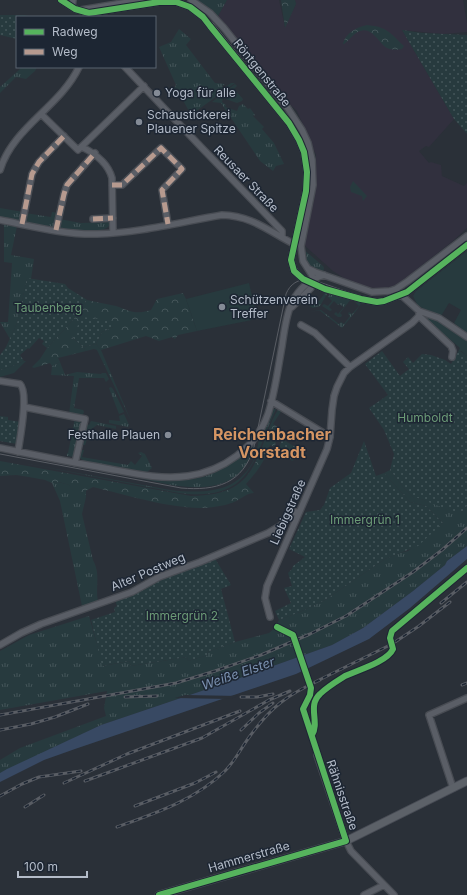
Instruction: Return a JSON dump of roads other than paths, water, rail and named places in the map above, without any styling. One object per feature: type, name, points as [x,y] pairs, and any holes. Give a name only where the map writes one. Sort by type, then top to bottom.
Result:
[{"type":"main road","name":"Hammerstraße","points":[[159,895],[346,841],[467,781]]},
{"type":"street","points":[[61,0],[84,12],[141,0]]},
{"type":"street","points":[[72,7],[73,0]]},
{"type":"street","name":"Röntgenstraße","points":[[191,0],[210,13],[224,28],[287,107],[302,130],[308,143],[312,160],[314,185],[301,246],[303,261],[308,269],[312,282]]},
{"type":"street","name":"Röntgenstraße","points":[[84,12],[95,13],[159,2],[176,1],[190,7],[210,26],[289,123],[299,140],[306,163],[307,181],[302,213],[291,260],[292,266],[301,283],[303,291]]},
{"type":"street","points":[[0,170],[5,157],[16,139],[70,84],[78,68]]},
{"type":"street","name":"Reusaer Straße","points":[[126,68],[282,231],[282,237]]},
{"type":"street","points":[[41,114],[78,150],[144,86]]},
{"type":"street","points":[[22,224],[32,174],[38,162],[64,136]]},
{"type":"street","points":[[82,147],[95,154],[110,172],[112,185],[113,233]]},
{"type":"street","points":[[112,185],[122,184],[161,148],[182,169],[162,190],[168,224]]},
{"type":"street","points":[[56,230],[67,185],[95,154]]},
{"type":"street","points":[[0,220],[84,234],[113,233],[222,215],[249,219],[301,246]]},
{"type":"street","points":[[93,219],[113,218]]},
{"type":"street","points":[[308,269],[372,292],[385,292],[396,289],[467,236]]},
{"type":"street","points":[[297,275],[326,289],[377,302],[384,301],[407,292],[467,245]]},
{"type":"street","points":[[0,448],[75,463],[154,476],[187,476],[220,467],[233,459],[251,443],[266,419],[289,313],[303,291],[312,282],[324,275]]},
{"type":"street","points":[[303,291],[326,289]]},
{"type":"street","points":[[396,289],[451,346],[453,351],[452,357]]},
{"type":"street","points":[[420,313],[439,318],[467,337]]},
{"type":"street","name":"Liebigstraße","points":[[270,618],[265,598],[267,586],[328,449],[332,410],[340,379],[350,367],[406,327],[420,313]]},
{"type":"street","points":[[301,325],[315,333],[350,367]]},
{"type":"street","points":[[0,381],[20,384],[23,386],[24,407],[18,452]]},
{"type":"street","points":[[271,401],[330,438]]},
{"type":"street","points":[[24,407],[85,419],[75,463]]},
{"type":"street","name":"Alter Postweg","points":[[0,645],[41,624],[132,592],[159,577],[200,562],[268,532],[280,526],[294,512],[299,512]]},
{"type":"street","points":[[453,788],[429,716],[467,698]]},
{"type":"street","name":"Rähnisstraße","points":[[317,755],[346,841],[351,851],[394,895]]},
{"type":"street","points":[[364,895],[384,885]]},
{"type":"water","points":[[467,546],[467,559],[410,608],[369,639],[296,674],[44,760],[0,782],[0,773],[7,769],[101,725],[332,645],[363,628],[413,591],[445,565],[447,561]]},
{"type":"tram line","points":[[59,0],[76,10],[91,12],[154,0]]},
{"type":"tram line","points":[[175,0],[191,5],[213,23],[288,117],[302,141],[307,158],[309,185],[294,259],[295,265],[300,273],[312,280],[353,294],[385,299],[393,297],[414,284],[467,241]]},
{"type":"tram line","points":[[0,454],[181,488],[194,489],[217,486],[235,477],[249,460],[254,447],[286,294],[290,287],[295,283],[301,280],[309,279]]},
{"type":"railway","points":[[0,715],[176,683],[261,655],[310,634],[346,616],[413,572],[442,550],[467,528]]},
{"type":"railway","points":[[441,603],[467,582]]},
{"type":"railway","points":[[315,682],[392,644],[419,626],[450,602]]},
{"type":"railway","points":[[117,827],[174,805],[201,790],[229,767],[258,726],[273,709],[298,691],[320,680]]},
{"type":"railway","points":[[462,685],[467,683]]},
{"type":"railway","points":[[85,781],[202,738],[269,700],[290,691]]},
{"type":"railway","points":[[241,697],[257,697],[273,694]]},
{"type":"railway","points":[[125,697],[157,696]]},
{"type":"railway","points":[[241,730],[259,713],[273,703]]},
{"type":"railway","points":[[0,730],[31,724],[55,717],[88,704]]},
{"type":"railway","points":[[64,783],[127,754],[240,711]]},
{"type":"railway","points":[[0,796],[39,777],[81,771]]},
{"type":"railway","points":[[135,806],[195,783],[216,772]]},
{"type":"railway","points":[[25,807],[44,795]]},
{"type":"place","name":"Yoga für alle","points":[[157,93]]},
{"type":"place","name":"Schaustickerei Plauener Spitze","points":[[139,122]]},
{"type":"place","name":"Schützenverein Treffer","points":[[222,307]]},
{"type":"place","name":"Festhalle Plauen","points":[[168,435]]},
{"type":"district","name":"Reichenbacher Vorstadt","points":[[272,443]]},
{"type":"park label","name":"Taubenberg","points":[[48,308]]},
{"type":"park label","name":"Humboldt","points":[[425,418]]},
{"type":"park label","name":"Immergrün 1","points":[[365,520]]},
{"type":"park label","name":"Immergrün 2","points":[[182,616]]},
{"type":"water label","name":"Weiße Elster","points":[[238,673]]}]
